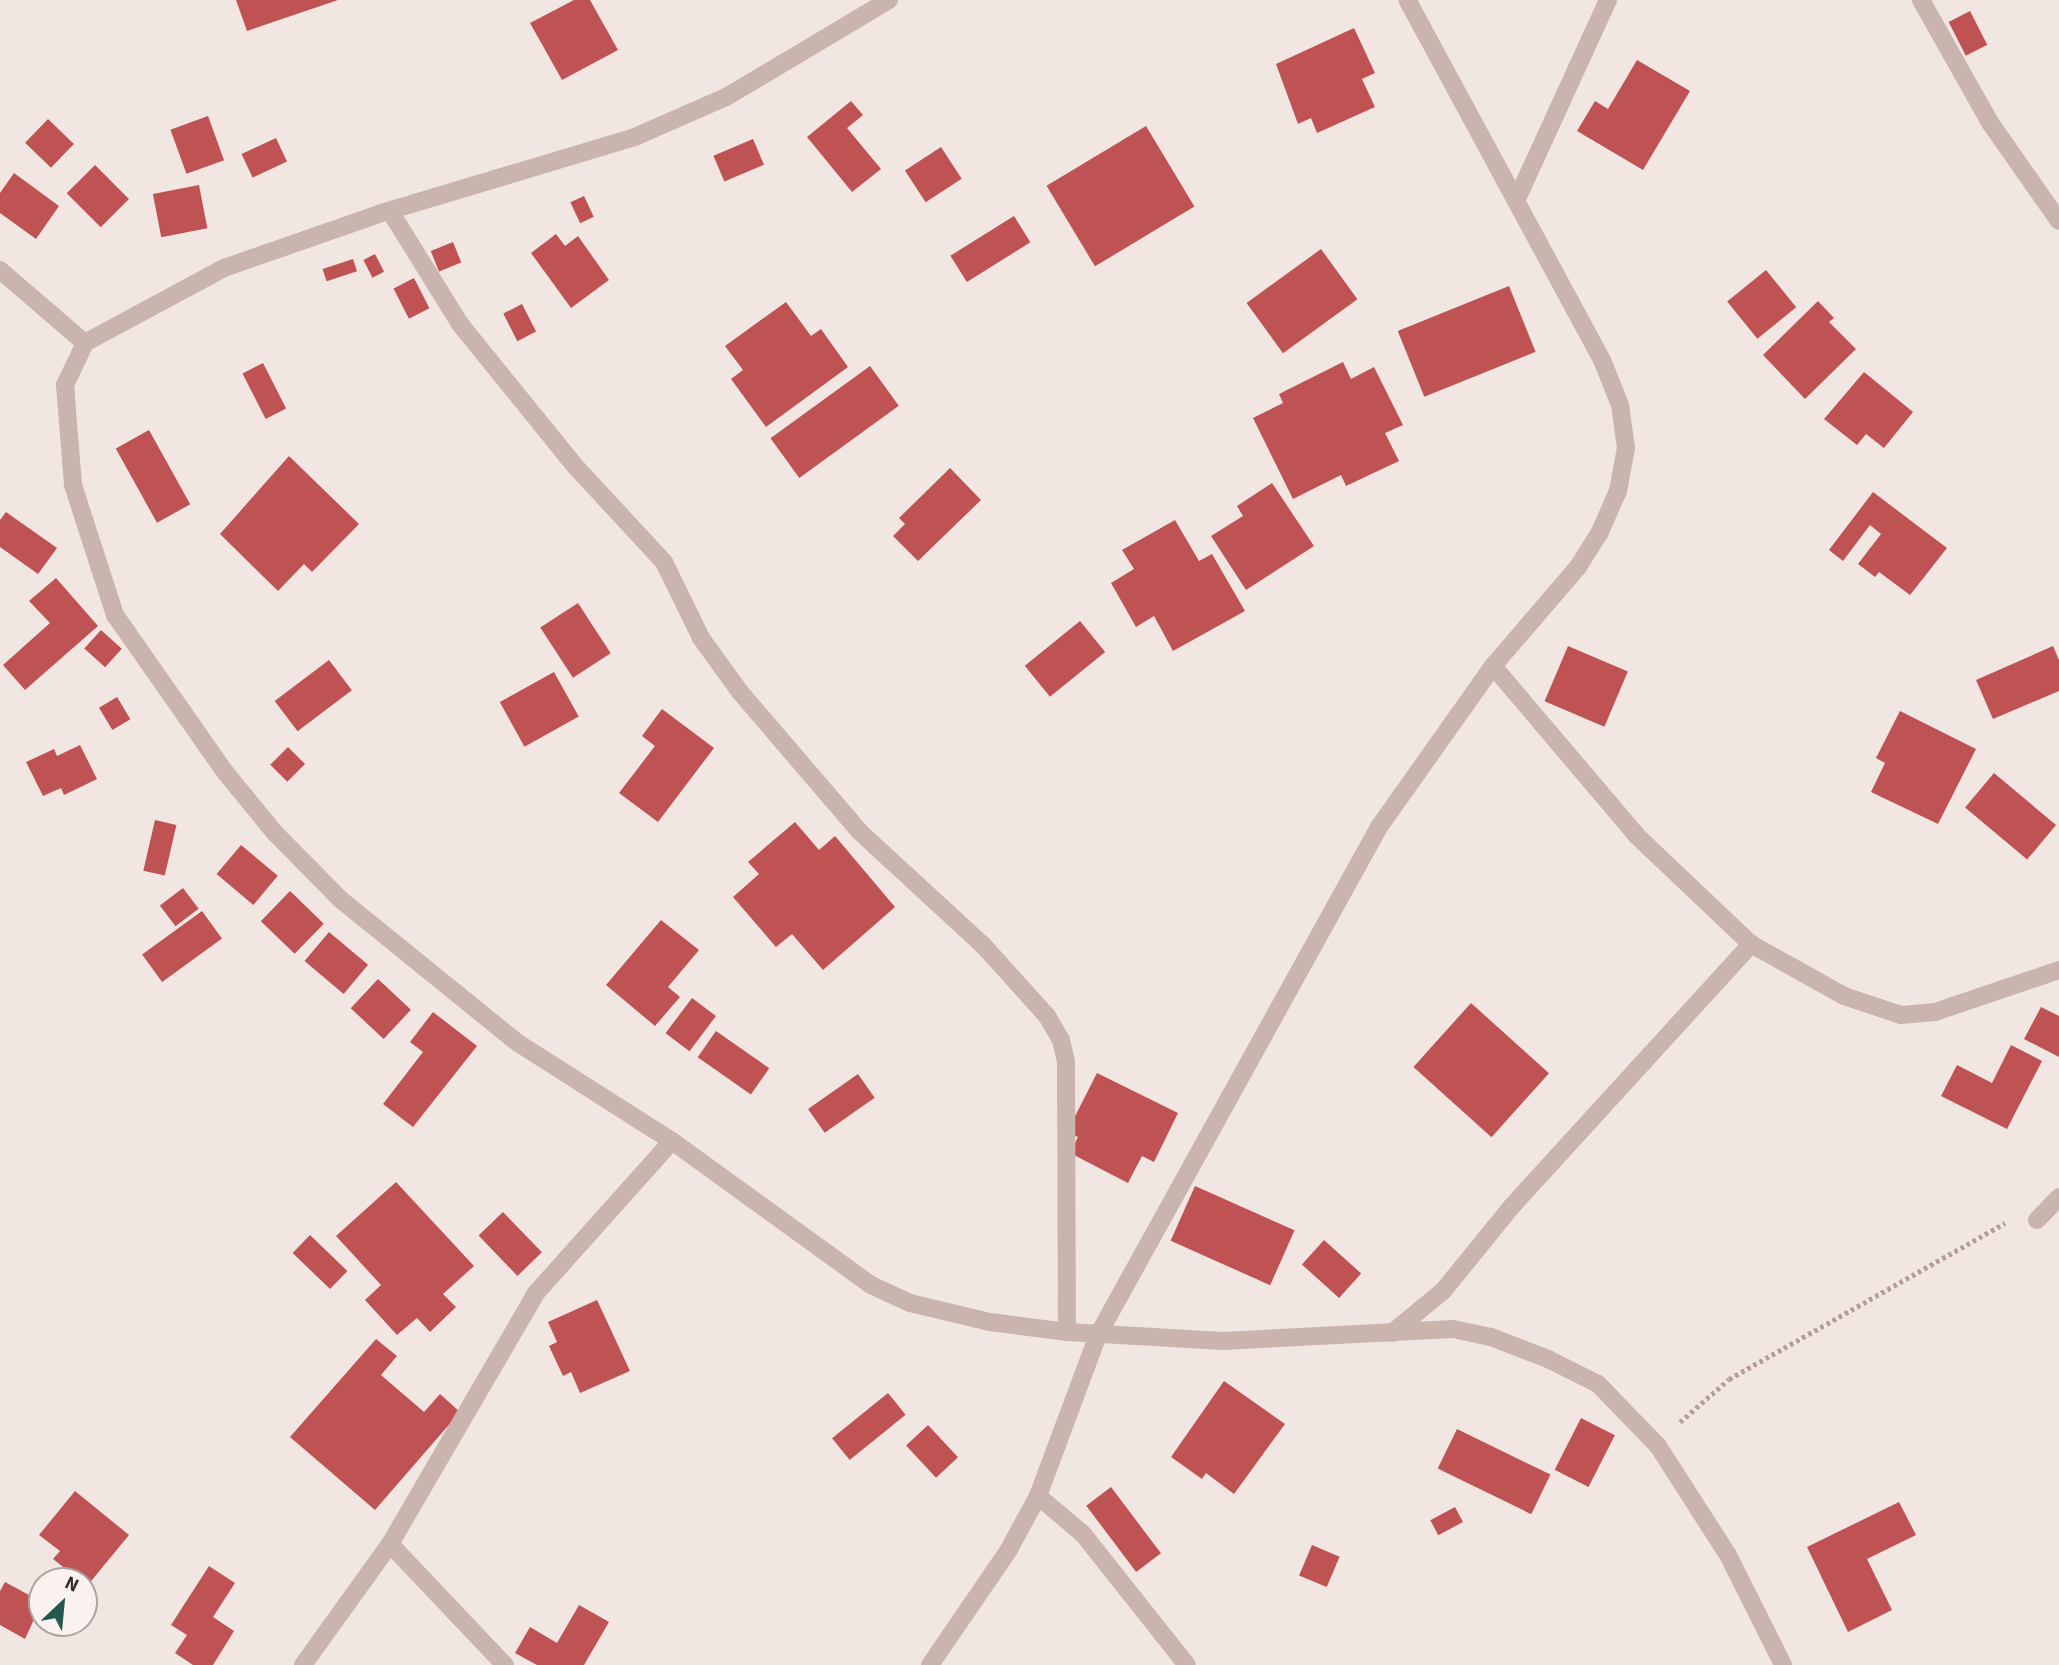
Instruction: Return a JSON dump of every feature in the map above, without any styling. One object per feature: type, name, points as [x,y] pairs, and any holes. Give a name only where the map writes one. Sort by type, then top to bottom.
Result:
[{"type":"street","points":[[889,0],[726,97],[635,137],[390,211],[224,268],[85,343],[65,385],[74,485],[115,615],[225,772],[275,833],[340,899],[518,1042],[672,1141],[871,1285],[910,1303],[990,1322],[1067,1332],[1223,1341],[1454,1329],[1491,1337],[1548,1359],[1598,1384],[1658,1446],[1728,1555],[1783,1665]]},
{"type":"street","points":[[930,1665],[1008,1551],[1038,1496],[1098,1335],[1378,827],[1493,666],[1578,567],[1599,534],[1618,491],[1626,448],[1620,405],[1602,360],[1407,0]]},
{"type":"street","points":[[1517,201],[1608,0]]},
{"type":"street","points":[[1921,0],[1991,124],[2059,221]]},
{"type":"street","points":[[390,211],[460,324],[575,466],[664,562],[701,638],[740,692],[860,832],[983,945],[1047,1016],[1061,1040],[1066,1061],[1067,1332]]},
{"type":"street","points":[[0,270],[85,343]]},
{"type":"street","points":[[1493,666],[1637,836],[1751,943],[1844,996],[1900,1015],[1935,1012],[2059,970]]},
{"type":"street","points":[[1392,1333],[1443,1291],[1512,1206],[1751,943]]},
{"type":"street","points":[[303,1665],[390,1544],[536,1293],[672,1141]]},
{"type":"street","points":[[2037,1220],[2059,1196]]},
{"type":"street","points":[[1038,1496],[1083,1534],[1187,1665]]},
{"type":"street","points":[[390,1544],[505,1665]]},
{"type":"path","points":[[1658,1446],[1709,1392],[1729,1379],[1822,1331],[1989,1229],[2037,1220]]},
{"type":"building","points":[[236,0],[338,0],[247,31]]},
{"type":"building","points":[[574,0],[590,0],[618,50],[562,80],[530,23]]},
{"type":"building","points":[[1970,11],[1987,45],[1966,56],[1949,22]]},
{"type":"building","points":[[1354,28],[1375,73],[1362,79],[1375,107],[1317,133],[1311,118],[1298,124],[1276,64]]},
{"type":"building","points":[[1637,60],[1690,91],[1643,170],[1577,131],[1595,101],[1608,109]]},
{"type":"building","points":[[851,101],[863,115],[847,128],[881,169],[852,192],[807,137]]},
{"type":"building","points":[[208,116],[224,160],[186,174],[170,130]]},
{"type":"building","points":[[48,119],[74,144],[51,168],[25,143]]},
{"type":"building","points":[[1146,126],[1194,207],[1095,266],[1047,186]]},
{"type":"building","points":[[276,138],[287,162],[253,178],[242,154]]},
{"type":"building","points":[[753,139],[764,165],[724,182],[713,156]]},
{"type":"building","points":[[941,147],[962,179],[926,202],[905,170]]},
{"type":"building","points":[[95,165],[129,199],[101,227],[67,193]]},
{"type":"building","points":[[14,173],[59,206],[36,239],[0,213],[0,193]]},
{"type":"building","points":[[199,185],[207,228],[161,237],[153,194]]},
{"type":"building","points":[[584,196],[594,217],[580,223],[570,202]]},
{"type":"building","points":[[1014,216],[1030,242],[967,282],[950,256]]},
{"type":"building","points":[[556,234],[565,246],[578,236],[609,280],[571,308],[531,253]]},
{"type":"building","points":[[453,242],[461,262],[439,271],[431,251]]},
{"type":"building","points":[[1321,249],[1357,299],[1283,353],[1247,303]]},
{"type":"building","points":[[375,254],[384,272],[372,278],[363,260]]},
{"type":"building","points":[[353,259],[357,271],[327,281],[323,269]]},
{"type":"building","points":[[1766,270],[1796,307],[1757,339],[1727,301]]},
{"type":"building","points":[[414,278],[429,308],[409,319],[394,288]]},
{"type":"building","points":[[1509,286],[1536,352],[1424,397],[1398,331]]},
{"type":"building","points":[[1818,301],[1834,318],[1829,322],[1856,349],[1805,399],[1763,355]]},
{"type":"building","points":[[786,302],[811,336],[821,329],[848,367],[766,427],[731,379],[743,370],[725,346]]},
{"type":"building","points":[[522,304],[536,332],[517,341],[503,314]]},
{"type":"building","points":[[1343,362],[1351,379],[1374,367],[1403,425],[1385,433],[1399,461],[1346,486],[1341,475],[1293,499],[1253,418],[1283,403],[1279,394]]},
{"type":"building","points":[[263,363],[286,408],[266,419],[243,373]]},
{"type":"building","points":[[870,366],[899,406],[799,478],[770,438]]},
{"type":"building","points":[[1864,372],[1913,412],[1884,448],[1866,434],[1857,445],[1824,419]]},
{"type":"building","points":[[149,430],[190,504],[157,523],[116,448]]},
{"type":"building","points":[[289,456],[359,524],[312,572],[304,564],[278,591],[220,534]]},
{"type":"building","points":[[950,468],[981,500],[918,561],[893,536],[905,524],[899,518]]},
{"type":"building","points":[[1272,483],[1314,546],[1246,590],[1211,536],[1243,516],[1237,506]]},
{"type":"building","points":[[1873,492],[1947,548],[1910,595],[1879,572],[1875,577],[1858,564],[1881,534],[1870,525],[1843,561],[1829,550]]},
{"type":"building","points":[[6,512],[57,548],[38,574],[0,547],[0,520]]},
{"type":"building","points":[[1175,520],[1199,561],[1212,554],[1245,611],[1173,651],[1154,616],[1136,627],[1111,583],[1134,569],[1122,550]]},
{"type":"building","points":[[56,578],[98,626],[25,690],[3,665],[50,623],[29,601]]},
{"type":"building","points":[[578,603],[611,653],[573,678],[540,628]]},
{"type":"building","points":[[1080,621],[1105,652],[1050,697],[1025,666]]},
{"type":"building","points":[[101,630],[122,649],[105,667],[84,649]]},
{"type":"building","points":[[1568,646],[1628,671],[1604,727],[1545,701]]},
{"type":"building","points":[[2053,646],[2059,660],[2059,691],[1993,719],[1976,680]]},
{"type":"building","points":[[329,660],[352,690],[298,731],[275,701]]},
{"type":"building","points":[[554,672],[579,717],[524,747],[500,702]]},
{"type":"building","points":[[117,697],[130,719],[112,730],[99,708]]},
{"type":"building","points":[[662,709],[714,748],[658,822],[619,793],[655,746],[642,736]]},
{"type":"building","points":[[1900,711],[1976,749],[1938,824],[1871,792],[1885,763],[1876,758]]},
{"type":"building","points":[[80,745],[97,779],[64,795],[61,788],[43,796],[26,762],[54,749],[57,756]]},
{"type":"building","points":[[288,747],[305,764],[287,782],[270,765]]},
{"type":"building","points":[[1994,773],[2056,825],[2027,860],[1965,807]]},
{"type":"building","points":[[155,820],[176,825],[165,876],[143,871]]},
{"type":"building","points":[[795,822],[819,850],[835,836],[895,907],[823,970],[792,934],[776,947],[733,897],[759,874],[748,862]]},
{"type":"building","points":[[241,845],[278,876],[253,905],[217,874]]},
{"type":"building","points":[[183,888],[199,909],[175,926],[160,905]]},
{"type":"building","points":[[290,891],[324,924],[295,954],[261,921]]},
{"type":"building","points":[[202,911],[222,939],[162,982],[142,954]]},
{"type":"building","points":[[661,920],[699,950],[668,987],[680,997],[655,1026],[606,985]]},
{"type":"building","points":[[329,932],[368,965],[344,994],[305,961]]},
{"type":"building","points":[[378,979],[411,1010],[384,1039],[351,1008]]},
{"type":"building","points":[[692,998],[716,1016],[689,1051],[666,1033]]},
{"type":"building","points":[[1471,1003],[1549,1073],[1491,1137],[1413,1067]]},
{"type":"building","points":[[2041,1007],[2059,1016],[2059,1057],[2024,1039]]},
{"type":"building","points":[[433,1012],[477,1046],[413,1127],[383,1104],[423,1052],[410,1042]]},
{"type":"building","points":[[716,1031],[769,1068],[751,1094],[698,1057]]},
{"type":"building","points":[[2011,1045],[2042,1061],[2007,1129],[1941,1096],[1957,1065],[1992,1083]]},
{"type":"building","points":[[1097,1073],[1178,1113],[1154,1162],[1142,1156],[1128,1183],[1070,1153],[1078,1137],[1067,1132]]},
{"type":"building","points":[[858,1074],[875,1098],[825,1133],[808,1109]]},
{"type":"building","points":[[396,1182],[474,1266],[443,1294],[456,1307],[430,1332],[417,1318],[397,1335],[365,1300],[381,1285],[336,1236]]},
{"type":"building","points":[[1195,1186],[1295,1230],[1270,1285],[1171,1241]]},
{"type":"building","points":[[503,1212],[542,1252],[517,1276],[479,1236]]},
{"type":"building","points":[[310,1235],[347,1271],[330,1289],[293,1253]]},
{"type":"building","points":[[1324,1240],[1361,1273],[1339,1298],[1302,1265]]},
{"type":"building","points":[[597,1300],[630,1371],[580,1393],[571,1372],[563,1376],[549,1346],[557,1342],[548,1322]]},
{"type":"building","points":[[376,1339],[397,1356],[381,1375],[424,1412],[440,1394],[460,1412],[375,1510],[290,1437]]},
{"type":"building","points":[[1224,1381],[1285,1424],[1234,1494],[1206,1473],[1202,1479],[1171,1457]]},
{"type":"building","points":[[888,1393],[906,1415],[850,1460],[832,1438]]},
{"type":"building","points":[[1581,1418],[1615,1435],[1589,1487],[1555,1470]]},
{"type":"building","points":[[928,1425],[958,1457],[936,1478],[906,1445]]},
{"type":"building","points":[[1457,1429],[1550,1475],[1531,1514],[1438,1469]]},
{"type":"building","points":[[1111,1487],[1161,1553],[1136,1572],[1086,1506]]},
{"type":"building","points":[[75,1491],[129,1535],[98,1573],[98,1567],[63,1567],[53,1559],[60,1551],[39,1535]]},
{"type":"building","points":[[1899,1502],[1916,1535],[1867,1559],[1892,1610],[1848,1632],[1807,1547]]},
{"type":"building","points":[[1455,1507],[1463,1522],[1438,1535],[1430,1520]]},
{"type":"building","points":[[1312,1545],[1340,1557],[1327,1587],[1299,1575]]},
{"type":"building","points":[[209,1566],[235,1583],[213,1617],[234,1631],[213,1665],[193,1665],[175,1653],[187,1635],[171,1625]]},
{"type":"building","points":[[5,1582],[28,1594],[28,1632],[25,1639],[0,1625],[0,1591]]},
{"type":"building","points":[[579,1605],[609,1622],[584,1665],[537,1665],[515,1653],[530,1627],[557,1643]]}]
